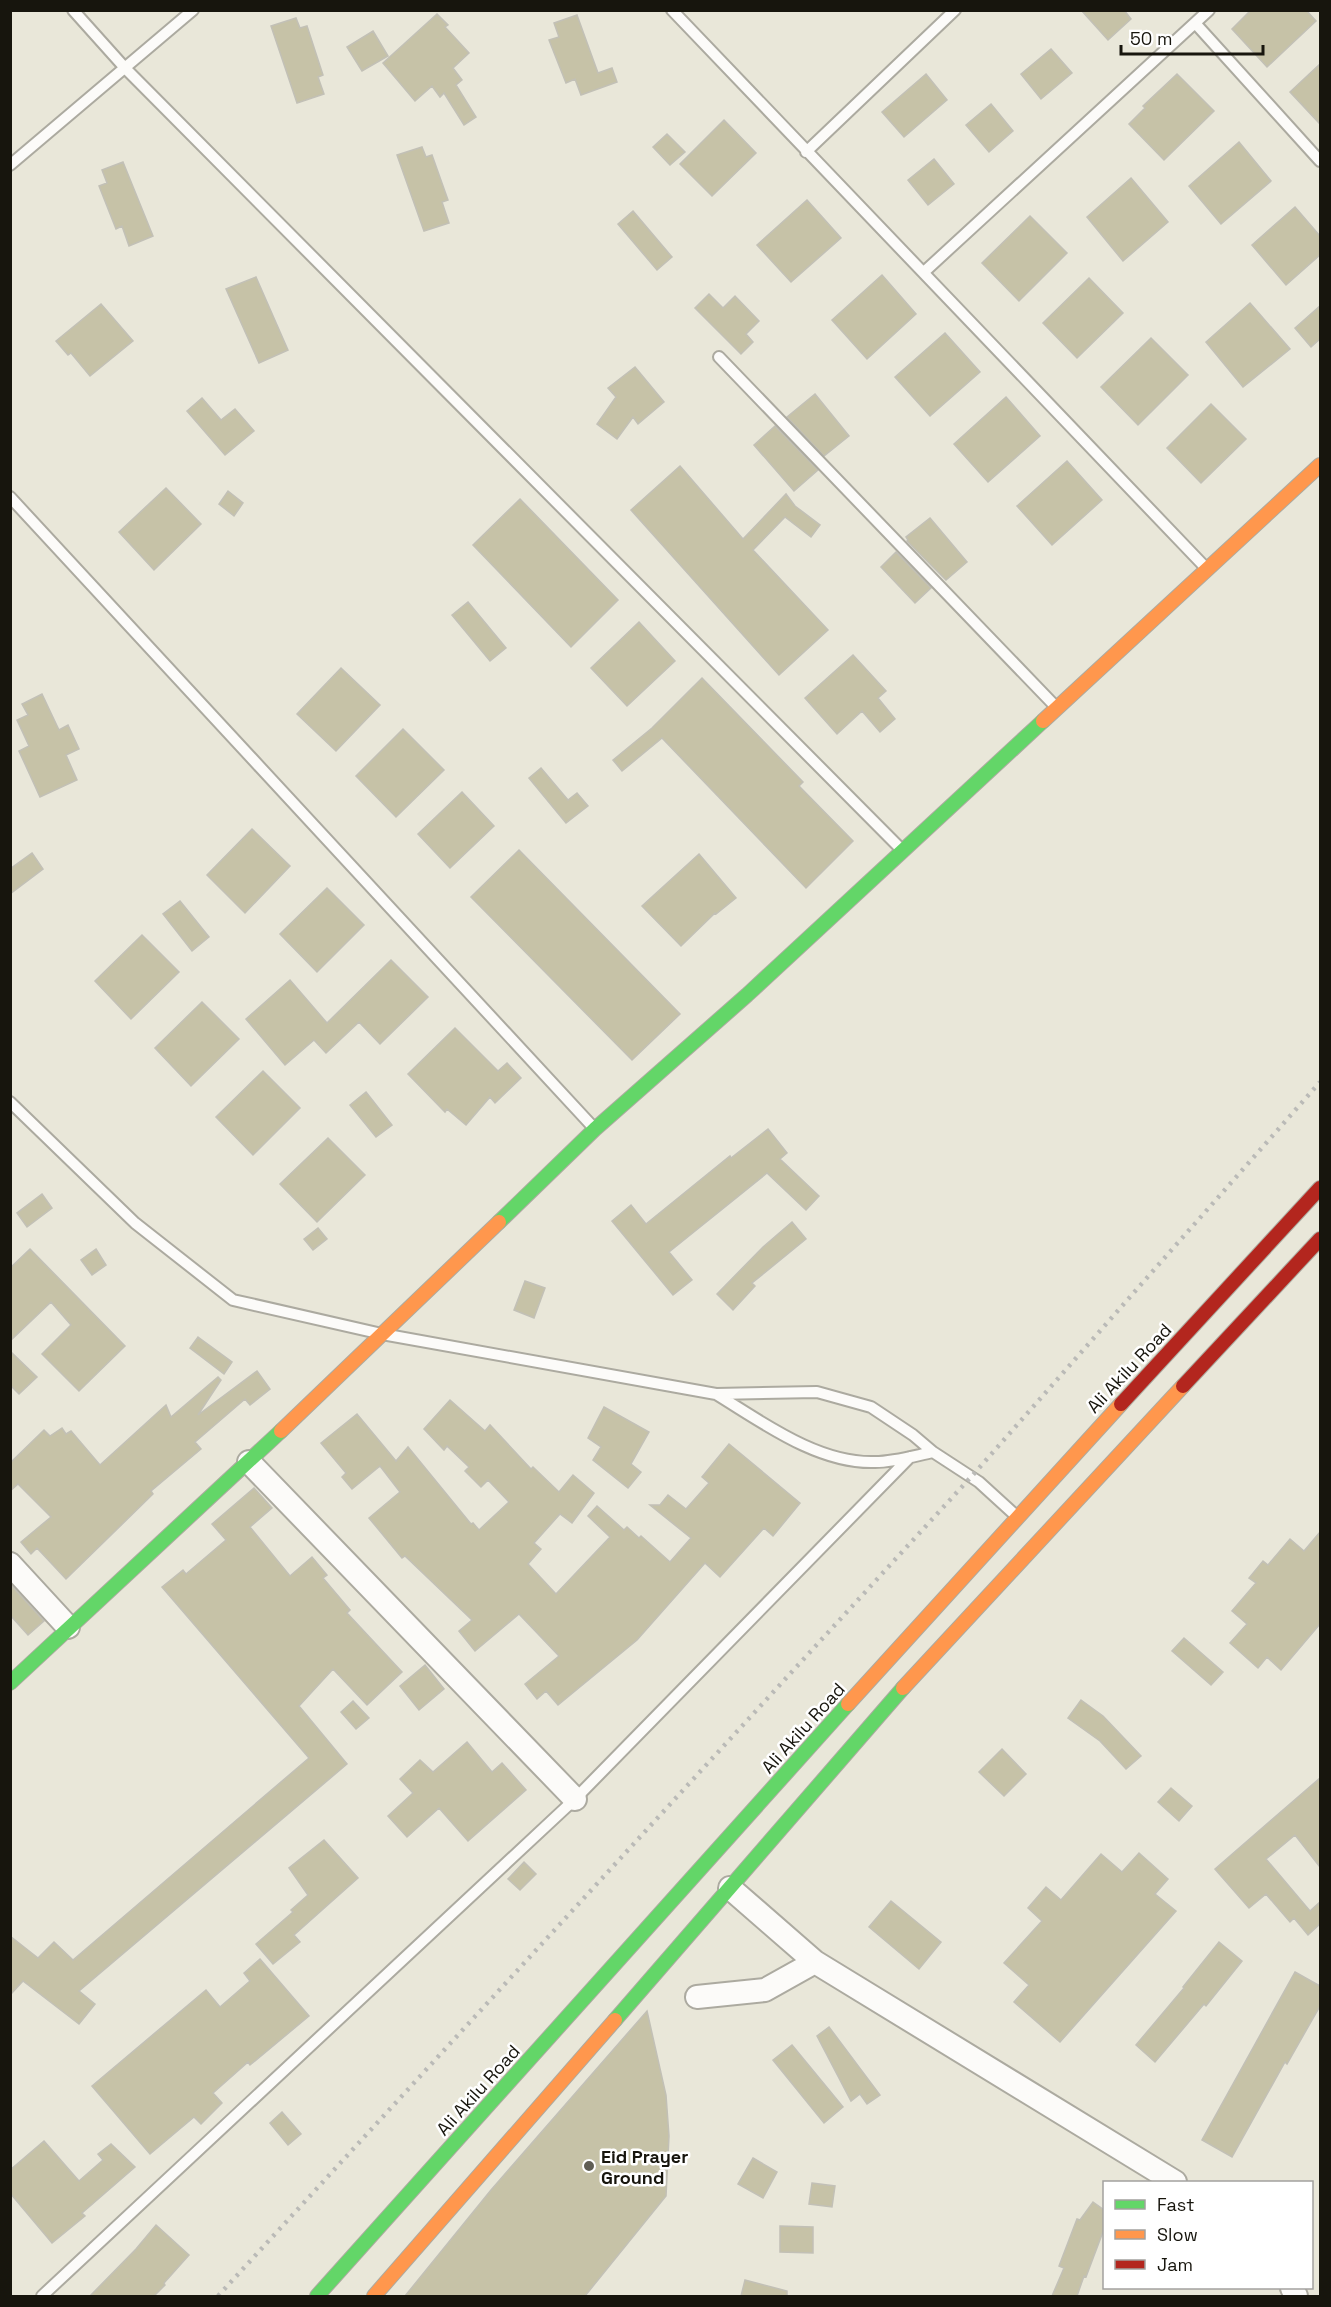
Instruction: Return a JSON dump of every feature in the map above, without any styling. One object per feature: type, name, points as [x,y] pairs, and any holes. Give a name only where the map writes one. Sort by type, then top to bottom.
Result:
[{"type":"main road","points":[[10,1683],[249,1462],[595,1129],[747,995],[1320,465]]},
{"type":"main road","name":"Ali Akilu Road","points":[[316,2296],[1028,1528],[1320,1188]]},
{"type":"main road","name":"Ali Akilu Road","points":[[374,2296],[933,1653],[1028,1528],[1320,1239]]},
{"type":"street","points":[[249,1462],[575,1799]]},
{"type":"street","points":[[10,1564],[68,1627]]},
{"type":"street","points":[[730,1888],[815,1962],[1173,2181]]},
{"type":"street","points":[[697,1997],[765,1990],[815,1962]]},
{"type":"lane","points":[[73,10],[125,68],[902,850]]},
{"type":"lane","points":[[10,165],[193,10]]},
{"type":"lane","points":[[672,10],[1207,569]]},
{"type":"lane","points":[[806,152],[955,10]]},
{"type":"lane","points":[[924,272],[1209,10]]},
{"type":"lane","points":[[1195,23],[1320,160]]},
{"type":"lane","points":[[719,357],[1058,709]]},
{"type":"lane","points":[[10,497],[595,1129]]},
{"type":"lane","points":[[10,1102],[135,1223],[233,1300],[382,1334],[716,1394],[817,1392],[871,1407],[979,1482],[1028,1528]]},
{"type":"lane","points":[[716,1394],[784,1436],[837,1457],[874,1462],[933,1452]]},
{"type":"lane","points":[[42,2296],[575,1799],[910,1457]]},
{"type":"building","points":[[1081,10],[1124,10],[1131,19],[1108,40]]},
{"type":"building","points":[[1251,10],[1306,10],[1316,21],[1267,67],[1232,29]]},
{"type":"building","points":[[437,14],[448,25],[445,27],[469,53],[453,68],[462,80],[456,85],[476,117],[464,125],[444,93],[440,97],[432,86],[415,101],[383,63]]},
{"type":"building","points":[[577,15],[598,73],[612,68],[617,82],[581,95],[575,79],[566,83],[549,40],[559,37],[554,23]]},
{"type":"building","points":[[296,18],[300,28],[307,26],[323,75],[318,77],[324,94],[297,103],[271,26]]},
{"type":"building","points":[[373,31],[388,56],[362,71],[347,47]]},
{"type":"building","points":[[1051,49],[1072,73],[1041,99],[1021,74]]},
{"type":"building","points":[[1320,64],[1320,124],[1290,92]]},
{"type":"building","points":[[926,74],[947,100],[904,137],[882,112]]},
{"type":"building","points":[[1177,74],[1214,111],[1164,160],[1129,124],[1145,108],[1143,106]]},
{"type":"building","points":[[991,104],[1013,131],[989,152],[966,125]]},
{"type":"building","points":[[724,120],[756,153],[712,196],[680,164]]},
{"type":"building","points":[[667,134],[685,152],[670,165],[653,147]]},
{"type":"building","points":[[1239,142],[1271,181],[1221,224],[1189,186]]},
{"type":"building","points":[[422,147],[426,157],[432,155],[448,200],[442,202],[449,223],[424,231],[397,155]]},
{"type":"building","points":[[934,159],[954,184],[928,205],[908,180]]},
{"type":"building","points":[[123,162],[153,236],[129,246],[122,226],[116,229],[99,186],[107,183],[102,170]]},
{"type":"building","points":[[1131,178],[1168,222],[1123,261],[1087,217]]},
{"type":"building","points":[[807,200],[841,238],[791,282],[757,245]]},
{"type":"building","points":[[1295,207],[1320,236],[1320,255],[1286,285],[1252,245]]},
{"type":"building","points":[[633,211],[672,257],[657,270],[618,224]]},
{"type":"building","points":[[1030,216],[1067,253],[1019,301],[982,263]]},
{"type":"building","points":[[882,275],[916,314],[867,359],[832,320]]},
{"type":"building","points":[[256,277],[288,350],[259,363],[226,289]]},
{"type":"building","points":[[1089,278],[1123,313],[1077,358],[1043,323]]},
{"type":"building","points":[[709,294],[723,308],[735,296],[759,321],[746,334],[753,342],[741,354],[695,308]]},
{"type":"building","points":[[1250,303],[1290,349],[1243,387],[1206,342]]},
{"type":"building","points":[[101,304],[133,341],[90,376],[71,353],[68,355],[56,341]]},
{"type":"building","points":[[1320,306],[1320,339],[1311,347],[1295,328]]},
{"type":"building","points":[[945,333],[980,372],[930,416],[895,377]]},
{"type":"building","points":[[1151,338],[1188,375],[1138,425],[1101,387]]},
{"type":"building","points":[[635,367],[664,402],[638,424],[633,417],[617,439],[597,424],[616,397],[608,388]]},
{"type":"building","points":[[815,394],[849,436],[824,456],[787,417]]},
{"type":"building","points":[[1006,397],[1040,436],[988,482],[954,444]]},
{"type":"building","points":[[202,398],[221,420],[235,409],[254,431],[225,455],[187,411]]},
{"type":"building","points":[[1211,404],[1246,439],[1201,483],[1167,448]]},
{"type":"building","points":[[775,426],[818,470],[794,491],[754,445]]},
{"type":"building","points":[[1067,461],[1102,500],[1052,545],[1017,506]]},
{"type":"building","points":[[680,466],[743,539],[786,494],[795,506],[820,525],[811,537],[785,517],[753,550],[828,630],[779,675],[631,510]]},
{"type":"building","points":[[166,488],[201,524],[154,570],[119,532]]},
{"type":"building","points":[[228,491],[243,503],[234,516],[219,504]]},
{"type":"building","points":[[520,499],[618,600],[571,647],[473,545]]},
{"type":"building","points":[[930,518],[967,562],[946,580],[907,541],[906,537]]},
{"type":"building","points":[[896,552],[931,588],[915,603],[881,567]]},
{"type":"building","points":[[468,602],[506,648],[490,661],[452,615]]},
{"type":"building","points":[[639,622],[675,661],[627,706],[591,668]]},
{"type":"building","points":[[853,655],[886,691],[878,698],[895,719],[880,732],[862,711],[837,734],[805,698]]},
{"type":"building","points":[[341,668],[380,705],[336,751],[297,714]]},
{"type":"building","points":[[702,678],[803,782],[799,786],[853,841],[806,888],[662,738],[622,771],[613,760],[652,728]]},
{"type":"building","points":[[42,694],[59,730],[68,725],[79,749],[66,755],[77,780],[40,797],[19,751],[29,746],[17,720],[28,715],[22,704]]},
{"type":"building","points":[[403,729],[444,770],[396,817],[356,776]]},
{"type":"building","points":[[541,768],[568,800],[577,793],[588,806],[566,823],[529,778]]},
{"type":"building","points":[[462,792],[494,826],[450,868],[418,834]]},
{"type":"building","points":[[252,829],[290,866],[245,913],[207,875]]},
{"type":"building","points":[[519,850],[680,1014],[632,1060],[471,897]]},
{"type":"building","points":[[32,853],[43,869],[10,894],[10,869]]},
{"type":"building","points":[[699,854],[736,898],[715,913],[681,946],[642,906]]},
{"type":"building","points":[[327,888],[364,925],[317,972],[280,934]]},
{"type":"building","points":[[180,901],[209,937],[192,951],[163,914]]},
{"type":"building","points":[[142,935],[179,972],[131,1019],[95,981]]},
{"type":"building","points":[[391,960],[428,997],[380,1044],[359,1022],[326,1053],[314,1040],[285,1065],[246,1019],[290,980],[327,1023]]},
{"type":"building","points":[[202,1002],[239,1039],[191,1086],[155,1048]]},
{"type":"building","points":[[455,1028],[498,1071],[507,1063],[521,1078],[495,1103],[490,1097],[466,1125],[447,1109],[445,1112],[408,1074]]},
{"type":"building","points":[[263,1071],[300,1108],[253,1155],[216,1117]]},
{"type":"building","points":[[366,1092],[392,1125],[376,1137],[350,1105]]},
{"type":"building","points":[[768,1129],[787,1153],[780,1159],[819,1196],[806,1210],[767,1173],[669,1252],[692,1280],[673,1295],[612,1221],[631,1205],[646,1224],[730,1156],[731,1158]]},
{"type":"building","points":[[328,1138],[365,1175],[317,1222],[280,1184]]},
{"type":"building","points":[[42,1194],[52,1208],[27,1227],[17,1213]]},
{"type":"building","points":[[792,1222],[806,1239],[752,1283],[755,1286],[733,1310],[717,1294],[763,1247]]},
{"type":"building","points":[[318,1228],[327,1239],[313,1250],[304,1239]]},
{"type":"building","points":[[30,1249],[125,1346],[79,1391],[42,1354],[71,1325],[51,1302],[10,1341],[10,1268]]},
{"type":"building","points":[[96,1249],[106,1265],[92,1275],[81,1260]]},
{"type":"building","points":[[525,1281],[545,1288],[534,1318],[514,1310]]},
{"type":"building","points":[[198,1337],[232,1362],[224,1374],[190,1348]]},
{"type":"building","points":[[10,1351],[37,1377],[19,1394],[10,1385]]},
{"type":"building","points":[[257,1371],[270,1389],[250,1405],[245,1399],[195,1442],[201,1449],[151,1491],[153,1494],[66,1579],[37,1548],[31,1554],[21,1542],[51,1517],[18,1484],[10,1491],[10,1463],[44,1430],[50,1436],[62,1428],[66,1434],[71,1431],[100,1465],[166,1405],[171,1417],[218,1377],[221,1380],[198,1415]]},
{"type":"building","points":[[450,1400],[485,1431],[490,1425],[531,1469],[533,1467],[559,1492],[573,1475],[594,1493],[572,1523],[560,1514],[534,1543],[541,1549],[528,1564],[556,1594],[610,1537],[588,1516],[597,1506],[624,1530],[627,1527],[639,1538],[641,1536],[670,1562],[691,1538],[650,1505],[660,1505],[668,1495],[686,1509],[709,1483],[702,1477],[729,1444],[800,1503],[773,1536],[764,1528],[720,1577],[705,1563],[637,1640],[558,1705],[546,1691],[537,1699],[525,1684],[559,1656],[519,1614],[475,1651],[459,1631],[472,1620],[405,1556],[402,1558],[369,1518],[400,1492],[380,1466],[352,1489],[342,1477],[346,1473],[321,1443],[357,1414],[396,1461],[408,1447],[471,1524],[473,1523],[479,1530],[509,1502],[488,1480],[481,1487],[465,1471],[469,1467],[447,1446],[444,1450],[424,1429]]},
{"type":"building","points":[[604,1407],[649,1432],[631,1464],[641,1472],[628,1488],[593,1460],[601,1447],[588,1438]]},
{"type":"building","points":[[254,1488],[272,1508],[250,1527],[290,1576],[312,1557],[327,1575],[323,1578],[350,1610],[347,1613],[402,1672],[367,1705],[333,1669],[299,1706],[347,1764],[79,1991],[95,2004],[79,2024],[23,1981],[10,1995],[10,1936],[38,1958],[54,1942],[73,1960],[309,1758],[162,1587],[183,1570],[186,1574],[226,1540],[212,1524]]},
{"type":"building","points":[[1320,1532],[1320,1624],[1281,1670],[1267,1657],[1258,1668],[1230,1643],[1247,1624],[1232,1611],[1256,1583],[1249,1578],[1263,1561],[1268,1565],[1290,1539],[1304,1551]]},
{"type":"building","points":[[10,1584],[44,1621],[28,1635],[10,1615]]},
{"type":"building","points":[[1184,1638],[1223,1672],[1211,1685],[1172,1651]]},
{"type":"building","points":[[425,1665],[444,1689],[419,1710],[400,1686]]},
{"type":"building","points":[[1081,1700],[1103,1716],[1141,1756],[1126,1769],[1100,1741],[1068,1718]]},
{"type":"building","points":[[353,1701],[369,1718],[356,1729],[341,1712]]},
{"type":"building","points":[[467,1742],[492,1772],[502,1763],[526,1790],[468,1841],[439,1808],[407,1837],[388,1816],[413,1793],[400,1779],[420,1760],[433,1772]]},
{"type":"building","points":[[1002,1749],[1026,1774],[1004,1796],[979,1772]]},
{"type":"building","points":[[1320,1778],[1320,1867],[1295,1835],[1266,1859],[1310,1911],[1320,1902],[1320,1924],[1308,1935],[1294,1918],[1290,1922],[1266,1894],[1249,1908],[1215,1869]]},
{"type":"building","points":[[1171,1788],[1192,1806],[1179,1821],[1158,1802]]},
{"type":"building","points":[[324,1840],[358,1878],[294,1935],[300,1942],[273,1964],[256,1944],[293,1912],[291,1910],[308,1895],[289,1868]]},
{"type":"building","points":[[1139,1853],[1168,1879],[1155,1894],[1176,1911],[1060,2042],[1014,2002],[1029,1985],[1004,1963],[1042,1921],[1028,1908],[1046,1887],[1061,1900],[1101,1854],[1122,1872]]},
{"type":"building","points":[[524,1862],[536,1874],[520,1890],[508,1879]]},
{"type":"building","points":[[891,1901],[941,1942],[919,1969],[869,1927]]},
{"type":"building","points":[[1219,1942],[1242,1961],[1206,2006],[1204,2004],[1155,2062],[1136,2045]]},
{"type":"building","points":[[260,1959],[309,2016],[250,2065],[248,2062],[213,2093],[222,2103],[201,2124],[194,2117],[150,2154],[92,2086],[206,1990],[220,2007],[250,1981],[244,1973]]},
{"type":"building","points":[[1295,1972],[1320,1986],[1320,2006],[1287,2064],[1285,2062],[1232,2157],[1202,2140]]},
{"type":"building","name":"Eid Prayer Ground","points":[[647,2011],[666,2095],[669,2136],[666,2196],[585,2296],[405,2296],[491,2190]]},
{"type":"building","points":[[829,2027],[880,2095],[867,2104],[860,2094],[851,2101],[817,2036]]},
{"type":"building","points":[[792,2045],[843,2107],[824,2123],[773,2060]]},
{"type":"building","points":[[282,2112],[301,2134],[288,2145],[270,2123]]},
{"type":"building","points":[[44,2141],[79,2181],[103,2160],[98,2154],[111,2144],[135,2167],[82,2213],[85,2216],[52,2243],[10,2193],[10,2170]]},
{"type":"building","points":[[753,2158],[777,2172],[763,2198],[738,2184]]},
{"type":"building","points":[[812,2183],[835,2186],[832,2207],[809,2204]]},
{"type":"building","points":[[1093,2202],[1103,2209],[1103,2232],[1077,2296],[1052,2296],[1064,2268],[1059,2266],[1077,2219],[1080,2220]]},
{"type":"building","points":[[156,2225],[189,2255],[164,2283],[165,2285],[154,2296],[90,2296],[136,2249]]},
{"type":"building","points":[[780,2226],[813,2227],[813,2253],[780,2252]]},
{"type":"building","points":[[745,2280],[787,2291],[787,2296],[741,2296]]},
{"type":"railway","points":[[218,2296],[971,1477],[1320,1082]]},
{"type":"traffic: fast","points":[[499,1222],[595,1129],[747,995],[1043,721]]},
{"type":"traffic: fast","points":[[10,1683],[281,1431]]},
{"type":"traffic: fast","points":[[615,2020],[903,1688]]},
{"type":"traffic: fast","points":[[317,2296],[848,1704]]},
{"type":"traffic: slow","points":[[1043,721],[1320,465]]},
{"type":"traffic: slow","points":[[281,1431],[499,1222]]},
{"type":"traffic: slow","points":[[903,1688],[1183,1386]]},
{"type":"traffic: slow","points":[[848,1704],[1121,1404]]},
{"type":"traffic: slow","points":[[374,2296],[615,2020]]},
{"type":"traffic: jam","points":[[1121,1404],[1320,1188]]},
{"type":"traffic: jam","points":[[1183,1386],[1320,1239]]},
{"type":"place","name":"Eid Prayer Ground","points":[[589,2166]]}]
